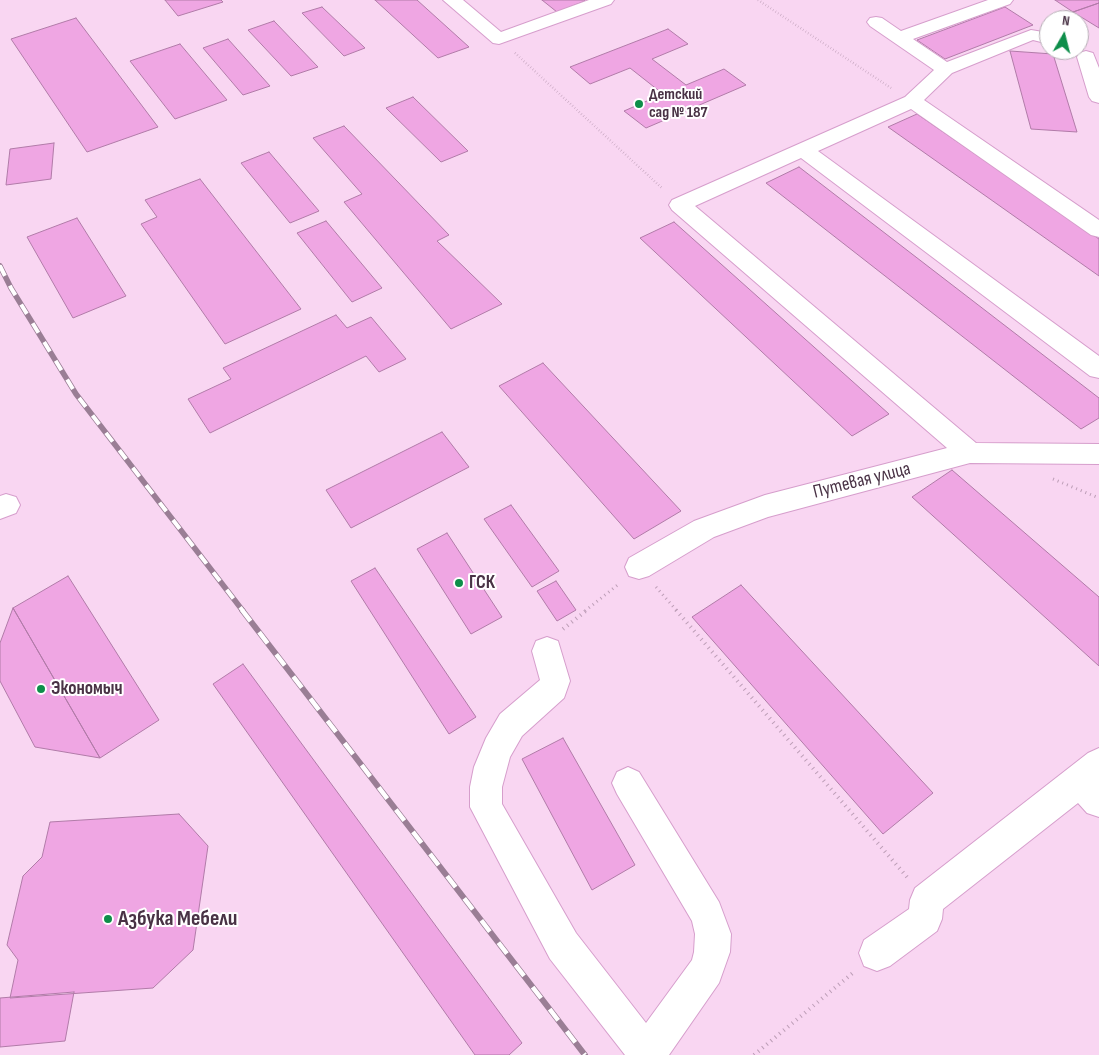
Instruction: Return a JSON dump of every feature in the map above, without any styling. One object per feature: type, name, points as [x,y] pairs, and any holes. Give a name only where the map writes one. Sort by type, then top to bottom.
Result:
[{"type":"lane","points":[[452,0],[499,39],[600,1]]},
{"type":"lane","points":[[899,38],[1005,0],[1022,9]]},
{"type":"lane","points":[[876,22],[945,69]]},
{"type":"lane","points":[[970,453],[680,205],[912,101],[945,69],[1031,36],[1039,35]]},
{"type":"lane","points":[[1087,60],[1099,97]]},
{"type":"lane","points":[[912,101],[1099,230]]},
{"type":"lane","points":[[803,150],[1099,369]]},
{"type":"lane","name":"Путевая улица","points":[[639,567],[704,529],[765,506],[970,453],[1099,454]]},
{"type":"lane","points":[[547,651],[554,673],[555,681],[553,688],[512,725],[497,749],[490,767],[486,787],[486,807],[563,946],[648,1054],[706,970],[712,952],[713,934],[706,914],[628,783]]},
{"type":"lane","points":[[877,953],[925,919],[927,900],[1092,782]]},
{"type":"path","points":[[758,0],[912,101]]},
{"type":"path","points":[[499,39],[680,205]]},
{"type":"path","points":[[547,651],[551,639],[639,567],[927,900]]},
{"type":"path","points":[[754,1055],[877,953]]},
{"type":"building","points":[[165,0],[221,0],[223,2],[178,16]]},
{"type":"building","points":[[375,0],[417,0],[469,47],[438,58]]},
{"type":"building","points":[[542,0],[584,0],[585,1],[557,12]]},
{"type":"building","points":[[1055,0],[1099,0],[1099,3],[1079,10],[1070,10]]},
{"type":"building","points":[[1099,3],[1099,28],[1089,22],[1089,10],[1079,10]]},
{"type":"building","points":[[322,7],[365,48],[344,56],[302,13]]},
{"type":"building","points":[[1005,7],[1033,25],[945,59],[917,40]]},
{"type":"building","points":[[76,18],[158,127],[87,152],[11,39]]},
{"type":"building","points":[[274,21],[318,67],[291,76],[248,30]]},
{"type":"building","points":[[668,29],[688,44],[652,59],[686,85],[724,69],[746,85],[646,128],[624,111],[663,94],[630,68],[590,84],[570,67]]},
{"type":"building","points":[[228,39],[270,86],[243,95],[203,48]]},
{"type":"building","points":[[180,44],[227,100],[175,119],[130,61]]},
{"type":"building","points":[[1010,51],[1039,53],[1039,60],[1055,60],[1077,132],[1031,129]]},
{"type":"building","points":[[413,97],[468,151],[441,162],[386,108]]},
{"type":"building","points":[[917,114],[1099,239],[1099,276],[888,127]]},
{"type":"building","points":[[344,126],[449,235],[437,241],[502,304],[451,329],[344,202],[362,194],[313,138]]},
{"type":"building","points":[[54,143],[51,179],[6,185],[10,149]]},
{"type":"building","points":[[269,152],[319,211],[290,223],[241,163]]},
{"type":"building","points":[[799,167],[1099,398],[1099,418],[1081,429],[766,183]]},
{"type":"building","points":[[200,179],[301,309],[225,344],[141,224],[157,217],[145,200]]},
{"type":"building","points":[[77,218],[126,296],[73,318],[27,237]]},
{"type":"building","points":[[326,221],[382,288],[352,302],[297,233]]},
{"type":"building","points":[[674,222],[889,414],[852,436],[640,238]]},
{"type":"building","points":[[336,315],[347,328],[371,317],[406,359],[379,372],[366,356],[210,433],[188,399],[231,379],[223,368]]},
{"type":"building","points":[[543,363],[681,511],[634,539],[499,386]]},
{"type":"building","points":[[442,432],[469,467],[351,528],[326,490]]},
{"type":"building","points":[[952,470],[1099,597],[1099,666],[912,497]]},
{"type":"building","points":[[511,505],[559,571],[532,587],[484,519]]},
{"type":"building","name":"ГСК","points":[[447,533],[502,617],[471,634],[417,549]]},
{"type":"building","points":[[375,568],[476,717],[449,734],[351,581]]},
{"type":"building","points":[[68,576],[159,720],[100,758],[13,608]]},
{"type":"building","points":[[556,581],[576,610],[557,621],[537,591]]},
{"type":"building","points":[[741,585],[933,793],[883,834],[692,617]]},
{"type":"building","points":[[13,608],[100,758],[35,747],[0,681],[0,643]]},
{"type":"building","points":[[243,664],[522,1043],[509,1055],[475,1055],[213,684]]},
{"type":"building","points":[[563,738],[635,865],[592,890],[522,759]]},
{"type":"building","points":[[179,814],[208,846],[193,950],[153,988],[10,998],[18,960],[7,945],[23,876],[42,857],[50,822]]},
{"type":"building","points":[[74,992],[65,1041],[0,1047],[0,998]]},
{"type":"railway","points":[[0,266],[11,288],[76,394],[243,611]]},
{"type":"railway","points":[[242,610],[585,1055]]},
{"type":"place","name":"Детский сад № 187","points":[[639,104]]},
{"type":"place","name":"ГСК","points":[[459,583]]},
{"type":"place","name":"Экономыч","points":[[41,689]]},
{"type":"place","name":"Азбука Мебели","points":[[108,919]]}]
